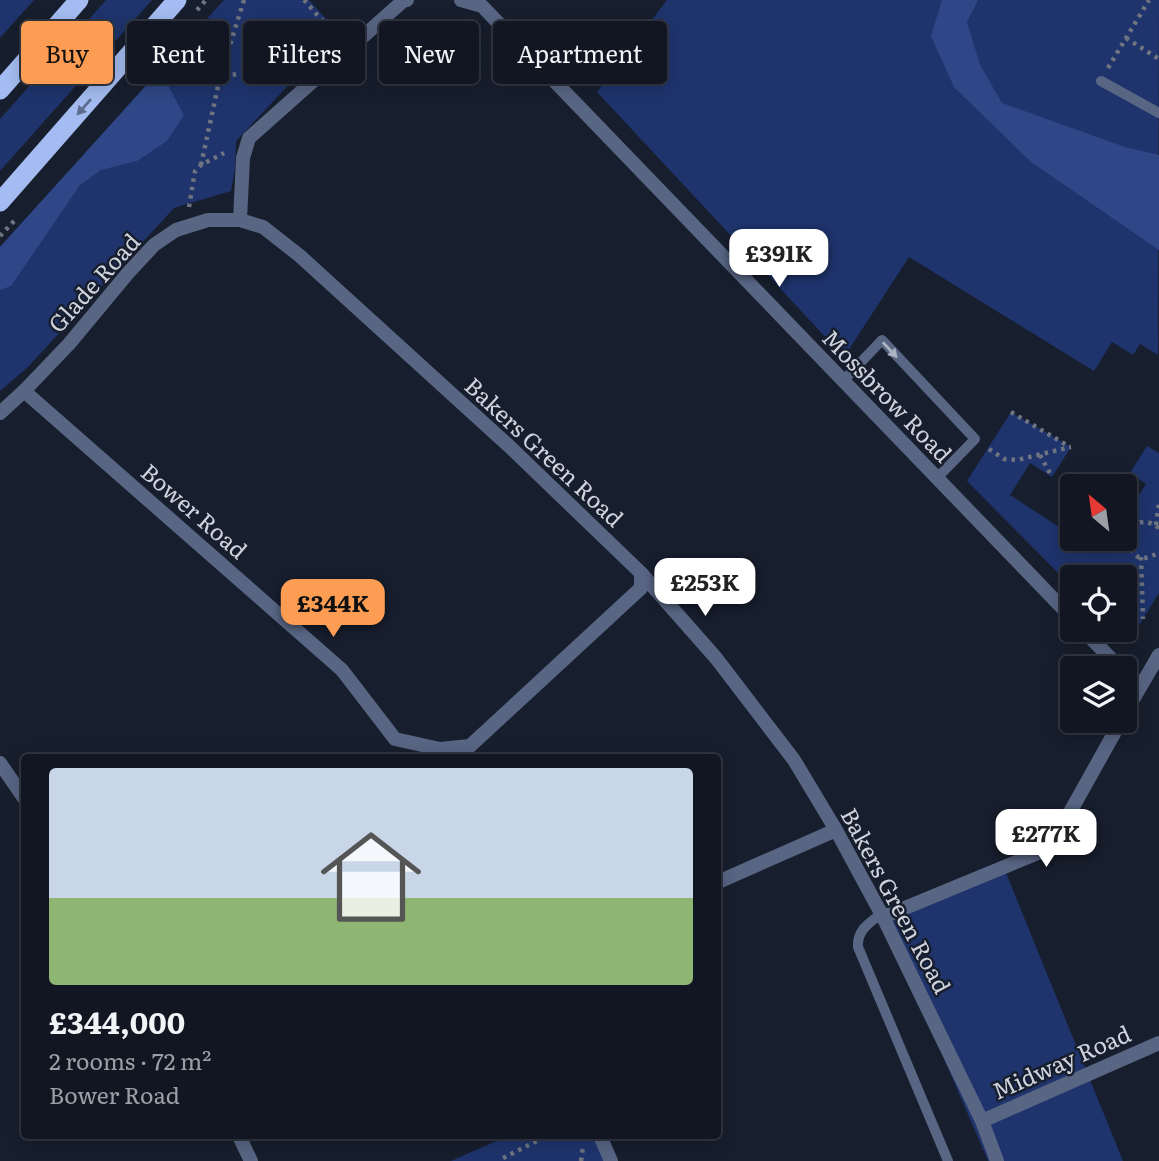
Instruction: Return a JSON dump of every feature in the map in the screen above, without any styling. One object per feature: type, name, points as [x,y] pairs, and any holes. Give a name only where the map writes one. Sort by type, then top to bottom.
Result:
[{"type":"highway","points":[[0,90],[79,0]]},
{"type":"highway","points":[[0,202],[177,0]]},
{"type":"street","points":[[365,35],[407,0]]},
{"type":"street","name":"Mossbrow Road","points":[[461,0],[482,6],[1060,606]]},
{"type":"street","points":[[240,220],[243,158],[249,138],[309,84]]},
{"type":"street","name":"Glade Road","points":[[0,413],[69,344],[154,245],[176,230],[208,220],[240,220]]},
{"type":"street","name":"Bakers Green Road","points":[[240,220],[263,227],[300,256],[509,446],[641,573],[716,658],[794,760],[836,830],[882,915],[982,1121],[997,1161]]},
{"type":"street","name":"Bower Road","points":[[24,391],[342,670],[395,739],[440,749],[470,746],[641,588],[641,573]]},
{"type":"street","points":[[1095,642],[1108,656]]},
{"type":"street","points":[[1137,692],[1159,655]]},
{"type":"street","points":[[882,915],[1050,848],[1114,733]]},
{"type":"street","points":[[0,764],[21,794]]},
{"type":"street","points":[[721,880],[836,830]]},
{"type":"street","name":"Midway Road","points":[[982,1121],[1159,1043]]},
{"type":"street","points":[[240,1139],[251,1161]]},
{"type":"street","points":[[601,1139],[611,1161]]},
{"type":"lane","points":[[1101,81],[1159,113]]},
{"type":"lane","points":[[843,381],[881,341],[975,439],[937,478]]},
{"type":"lane","points":[[882,915],[863,928],[857,940],[858,947],[948,1161]]},
{"type":"path","points":[[229,48],[244,0]]},
{"type":"path","points":[[304,0],[322,21]]},
{"type":"path","points":[[1101,81],[1149,0]]},
{"type":"path","points":[[1126,38],[1159,59]]},
{"type":"path","points":[[201,165],[218,84]]},
{"type":"path","points":[[191,226],[188,204],[195,171],[201,165],[236,147],[247,145]]},
{"type":"path","points":[[988,449],[1004,459],[1017,460],[1071,447],[1011,412]]},
{"type":"path","points":[[1040,455],[1052,477]]},
{"type":"path","points":[[1159,504],[1158,527],[1139,524],[1130,533],[1129,545],[1141,557],[1151,557],[1159,552]]},
{"type":"path","points":[[1141,557],[1143,619]]},
{"type":"path","points":[[503,1158],[541,1139]]},
{"type":"shaded area","points":[[0,0],[34,0],[0,38]]},
{"type":"shaded area","points":[[106,0],[152,0],[133,21],[127,21],[127,28],[113,44],[113,21],[87,21]]},
{"type":"shaded area","points":[[224,0],[309,0],[328,21],[243,21],[243,84],[289,84],[236,141],[231,191],[174,208],[28,367],[0,391],[0,247],[148,84],[229,84],[229,21],[205,21]]},
{"type":"shaded area","points":[[667,0],[1159,0],[1158,355],[1140,344],[1133,355],[1112,342],[1094,371],[909,257],[844,357],[597,92],[603,84],[667,84],[667,21],[651,21]]},
{"type":"shaded area","points":[[942,0],[978,0],[967,22],[980,65],[1002,103],[1125,147],[1159,155],[1159,250],[1031,162],[954,87],[931,36]]},
{"type":"shaded area","points":[[31,84],[77,84],[0,171],[0,119]]},
{"type":"shaded area","points":[[147,84],[167,84],[184,115],[167,141],[137,161],[101,170],[80,185],[11,286],[0,290],[0,247]]},
{"type":"shaded area","points":[[1011,412],[1071,447],[1052,477],[1030,463],[1010,495],[1060,528],[1060,551],[1138,551],[1138,497],[1146,484],[1138,478],[1138,474],[1130,473],[1147,446],[1159,453],[1159,593],[1137,628],[1137,565],[1060,565],[1060,575],[967,481]]},
{"type":"shaded area","points":[[1004,868],[1123,1161],[988,1161],[883,917]]},
{"type":"shaded area","points":[[501,1139],[601,1139],[611,1161],[451,1161]]}]
